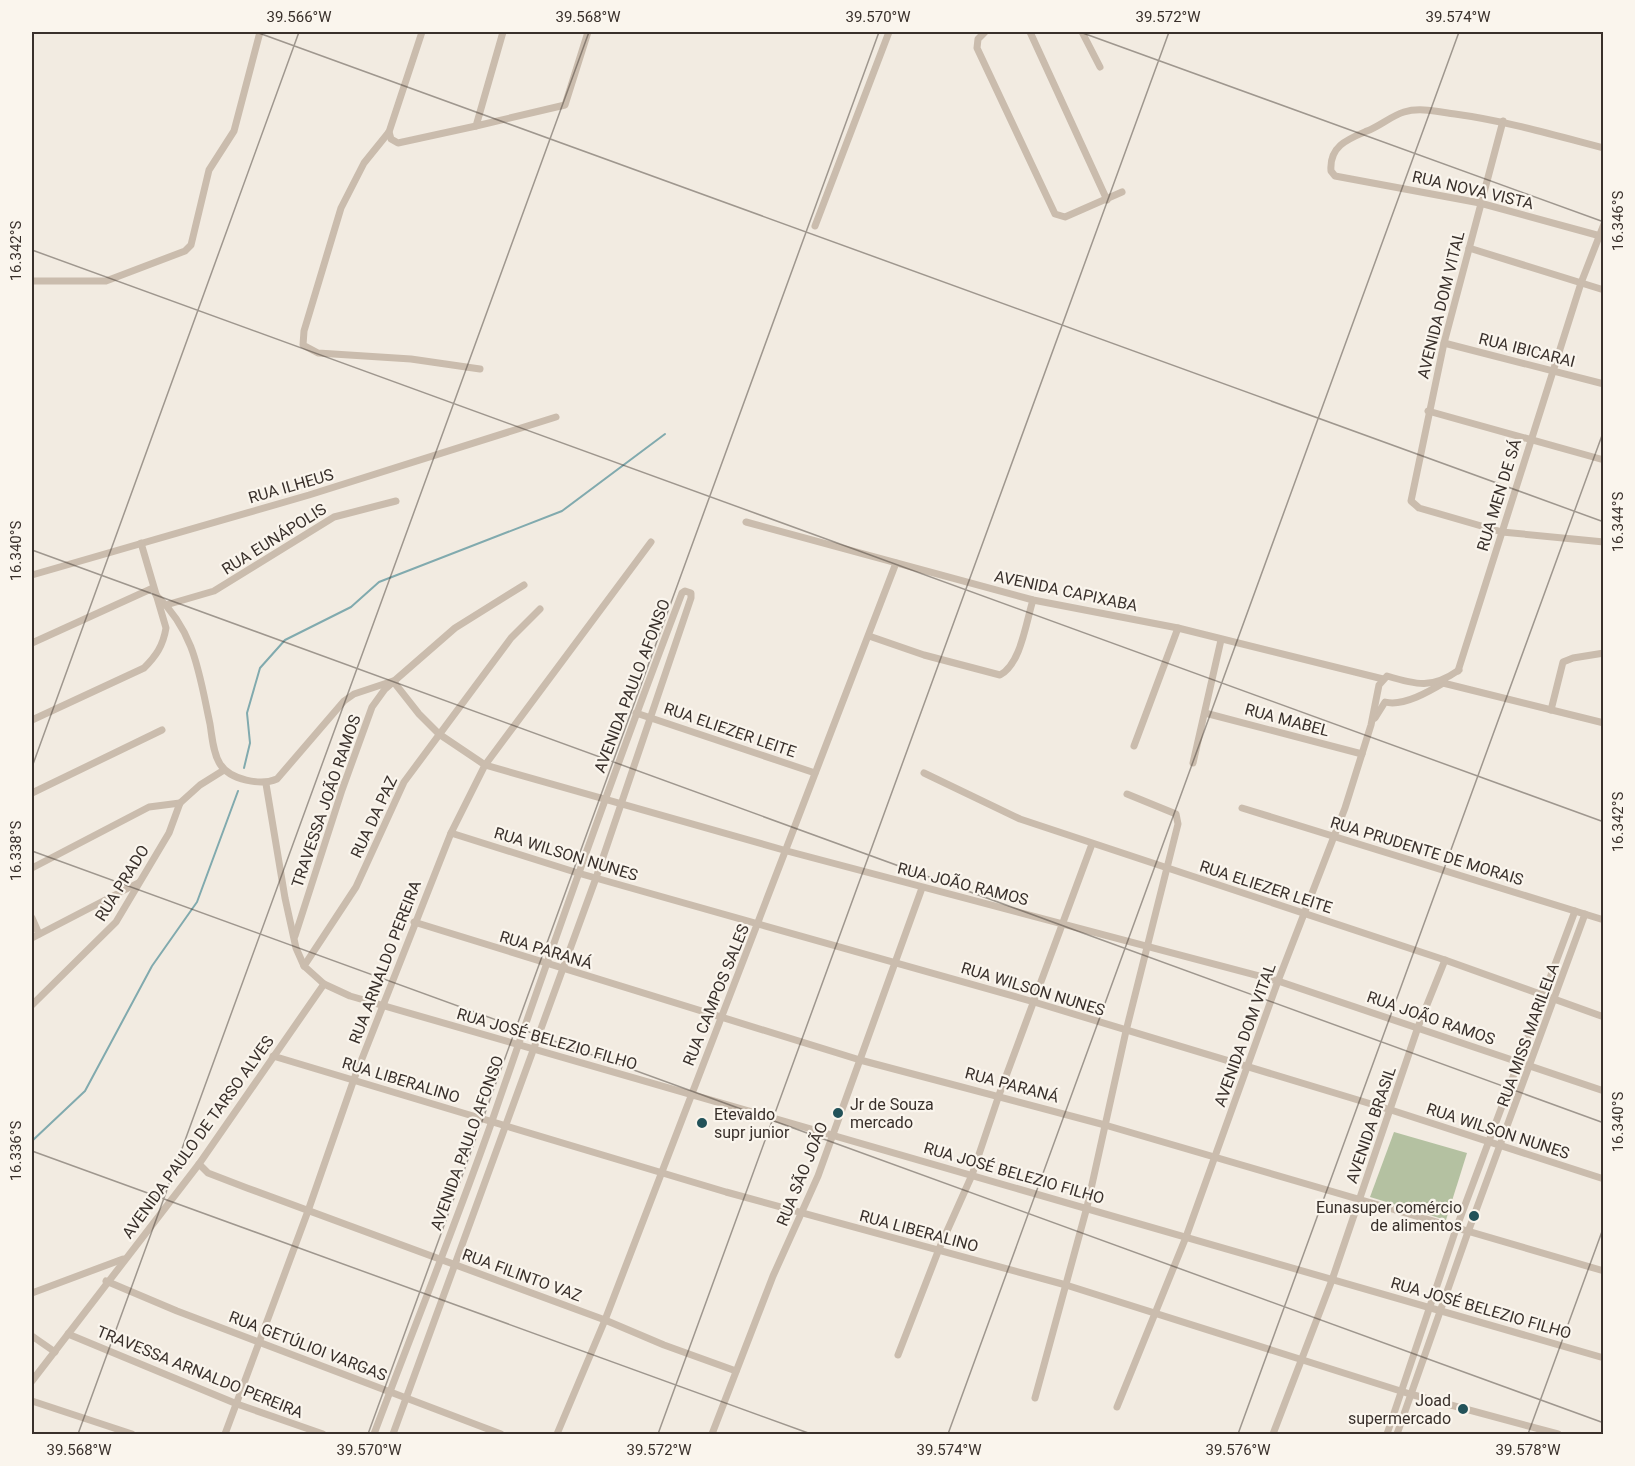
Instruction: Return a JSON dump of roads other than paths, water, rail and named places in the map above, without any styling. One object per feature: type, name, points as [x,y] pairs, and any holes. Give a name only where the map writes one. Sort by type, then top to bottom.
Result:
[{"type":"street","points":[[32,281],[106,281],[185,251],[191,245],[209,170],[234,131],[260,32]]},
{"type":"street","points":[[422,32],[389,132],[364,163],[341,208],[304,331],[303,345],[318,352],[411,359],[480,369]]},
{"type":"street","points":[[476,126],[503,32]]},
{"type":"street","points":[[389,132],[391,139],[398,143],[565,105],[588,32]]},
{"type":"street","points":[[815,226],[889,32]]},
{"type":"street","points":[[985,32],[978,39],[977,48],[1055,214],[1065,217],[1122,192]]},
{"type":"street","points":[[1030,32],[1107,200]]},
{"type":"street","points":[[1082,32],[1100,67]]},
{"type":"street","name":"RUA NOVA VISTA","points":[[1503,121],[1419,110],[1404,112],[1375,128],[1343,141],[1335,152],[1330,165],[1331,171],[1335,176],[1480,202],[1601,236]]},
{"type":"street","points":[[1503,121],[1604,148]]},
{"type":"street","name":"AVENIDA DOM VITAL","points":[[1502,532],[1419,508],[1413,505],[1411,497],[1444,343],[1503,121]]},
{"type":"street","name":"RUA MEN DE SÁ","points":[[1459,670],[1581,283],[1604,224]]},
{"type":"street","points":[[1469,248],[1604,290]]},
{"type":"street","name":"RUA IBICARAI","points":[[1444,343],[1604,384]]},
{"type":"street","points":[[1428,411],[1604,460]]},
{"type":"street","name":"RUA ILHEUS","points":[[32,575],[309,495],[556,417]]},
{"type":"street","name":"RUA EUNÁPOLIS","points":[[166,605],[214,591],[334,517],[396,501]]},
{"type":"street","name":"AVENIDA CAPIXABA","points":[[746,522],[1032,600],[1178,628],[1383,679]]},
{"type":"street","points":[[1502,532],[1604,542]]},
{"type":"street","name":"RUA ARNALDO PEREIRA","points":[[225,1434],[308,1211],[354,1079],[451,833],[485,765],[651,542]]},
{"type":"street","points":[[32,720],[144,668],[155,657],[164,641],[166,628],[141,543]]},
{"type":"street","name":"RUA CAMPOS SALES","points":[[557,1434],[605,1320],[896,563]]},
{"type":"street","points":[[155,592],[175,613],[187,633],[201,680],[218,761],[224,770],[266,784],[277,779],[344,701],[354,694],[393,681],[455,628],[524,585]]},
{"type":"street","name":"AVENIDA PAULO AFONSO","points":[[374,1434],[491,1122],[516,1044],[547,964],[636,713],[682,593],[685,591],[691,593],[623,803],[393,1434]]},
{"type":"street","points":[[32,644],[155,592]]},
{"type":"street","points":[[869,636],[924,655],[1000,675],[1007,671],[1014,660],[1032,600]]},
{"type":"street","name":"RUA DA PAZ","points":[[304,966],[356,887],[404,782],[511,638],[540,609]]},
{"type":"street","points":[[1134,746],[1178,628]]},
{"type":"street","points":[[1193,763],[1221,640]]},
{"type":"street","points":[[1551,710],[1563,663],[1578,657],[1604,653]]},
{"type":"street","points":[[1383,679],[1387,676],[1423,685],[1432,684],[1459,670]]},
{"type":"street","points":[[1371,725],[1384,702],[1391,704],[1422,696],[1455,676],[1459,670]]},
{"type":"street","name":"AVENIDA DOM VITAL","points":[[1117,1407],[1186,1237],[1278,981],[1334,836],[1362,754],[1371,725],[1379,685],[1383,679]]},
{"type":"street","name":"RUA JOÃO RAMOS","points":[[393,681],[418,714],[440,734],[485,765],[922,888],[1064,922],[1278,981],[1604,1090]]},
{"type":"street","name":"TRAVESSA JOÃO RAMOS","points":[[294,936],[345,780],[372,707],[393,681]]},
{"type":"street","points":[[1443,683],[1604,723]]},
{"type":"street","name":"RUA ELIEZER LEITE","points":[[636,713],[815,773]]},
{"type":"street","name":"RUA MABEL","points":[[1206,713],[1362,754]]},
{"type":"street","points":[[32,793],[162,730]]},
{"type":"street","points":[[32,868],[149,807],[180,803],[200,785],[224,770]]},
{"type":"street","name":"RUA ELIEZER LEITE","points":[[924,773],[1020,819],[1445,960],[1604,1017]]},
{"type":"street","points":[[266,784],[277,857],[294,936],[304,966],[324,984],[350,996],[383,1005]]},
{"type":"street","points":[[1035,1398],[1087,1207],[1126,1031],[1178,824],[1176,814],[1127,794]]},
{"type":"street","name":"RUA PRADO","points":[[32,1005],[104,937],[130,903],[138,883],[170,833],[180,803]]},
{"type":"street","name":"RUA PRUDENTE DE MORAIS","points":[[1242,808],[1604,920]]},
{"type":"street","name":"RUA WILSON NUNES","points":[[451,833],[578,873],[1034,1002],[1391,1110],[1501,1148],[1604,1179]]},
{"type":"street","points":[[898,1355],[939,1249],[972,1175],[999,1095],[1092,844]]},
{"type":"street","points":[[32,938],[138,883]]},
{"type":"street","name":"RUA SÃO JOÃO","points":[[712,1434],[773,1276],[832,1137],[922,888]]},
{"type":"street","name":"RUA MISS MARILELA","points":[[1387,1434],[1456,1229],[1575,911]]},
{"type":"street","name":"RUA MISS MARILELA","points":[[1397,1434],[1468,1232],[1556,1001],[1586,914]]},
{"type":"street","points":[[32,918],[39,934]]},
{"type":"street","name":"RUA PARANÁ","points":[[414,922],[563,970],[860,1060],[999,1095],[1105,1125],[1604,1271]]},
{"type":"street","name":"AVENIDA BRASIL","points":[[1273,1434],[1332,1280],[1418,1027],[1445,960]]},
{"type":"street","name":"AVENIDA PAULO DE TARSO ALVES","points":[[32,1381],[106,1281],[144,1238],[160,1212],[199,1164],[324,984]]},
{"type":"street","name":"RUA JOSÉ BELEZIO FILHO","points":[[383,1005],[832,1137],[1087,1207],[1604,1358]]},
{"type":"street","name":"RUA LIBERALINO","points":[[273,1056],[801,1214],[939,1249],[1066,1285],[1410,1394],[1558,1434]]},
{"type":"street","name":"RUA FILINTO VAZ","points":[[199,1164],[208,1173],[736,1371]]},
{"type":"street","points":[[32,1293],[125,1258]]},
{"type":"street","name":"RUA GETÚLIOI VARGAS","points":[[106,1281],[501,1434]]},
{"type":"street","name":"TRAVESSA ARNALDO PEREIRA","points":[[68,1334],[237,1404],[323,1434]]},
{"type":"street","points":[[32,1336],[54,1352]]},
{"type":"street","points":[[32,1401],[132,1434]]},
{"type":"waterway","points":[[244,768],[250,743],[247,713],[260,668],[285,640],[351,607],[379,582],[562,511],[665,434]]},
{"type":"waterway","points":[[32,1141],[85,1091],[152,966],[197,902],[238,791]]},
{"type":"place","name":"Jr de Souza mercado","points":[[838,1113]]},
{"type":"place","name":"Etevaldo supr junior","points":[[702,1123]]},
{"type":"place","name":"Eunasuper comércio de alimentos","points":[[1474,1216]]},
{"type":"place","name":"Joad supermercado","points":[[1463,1409]]}]
